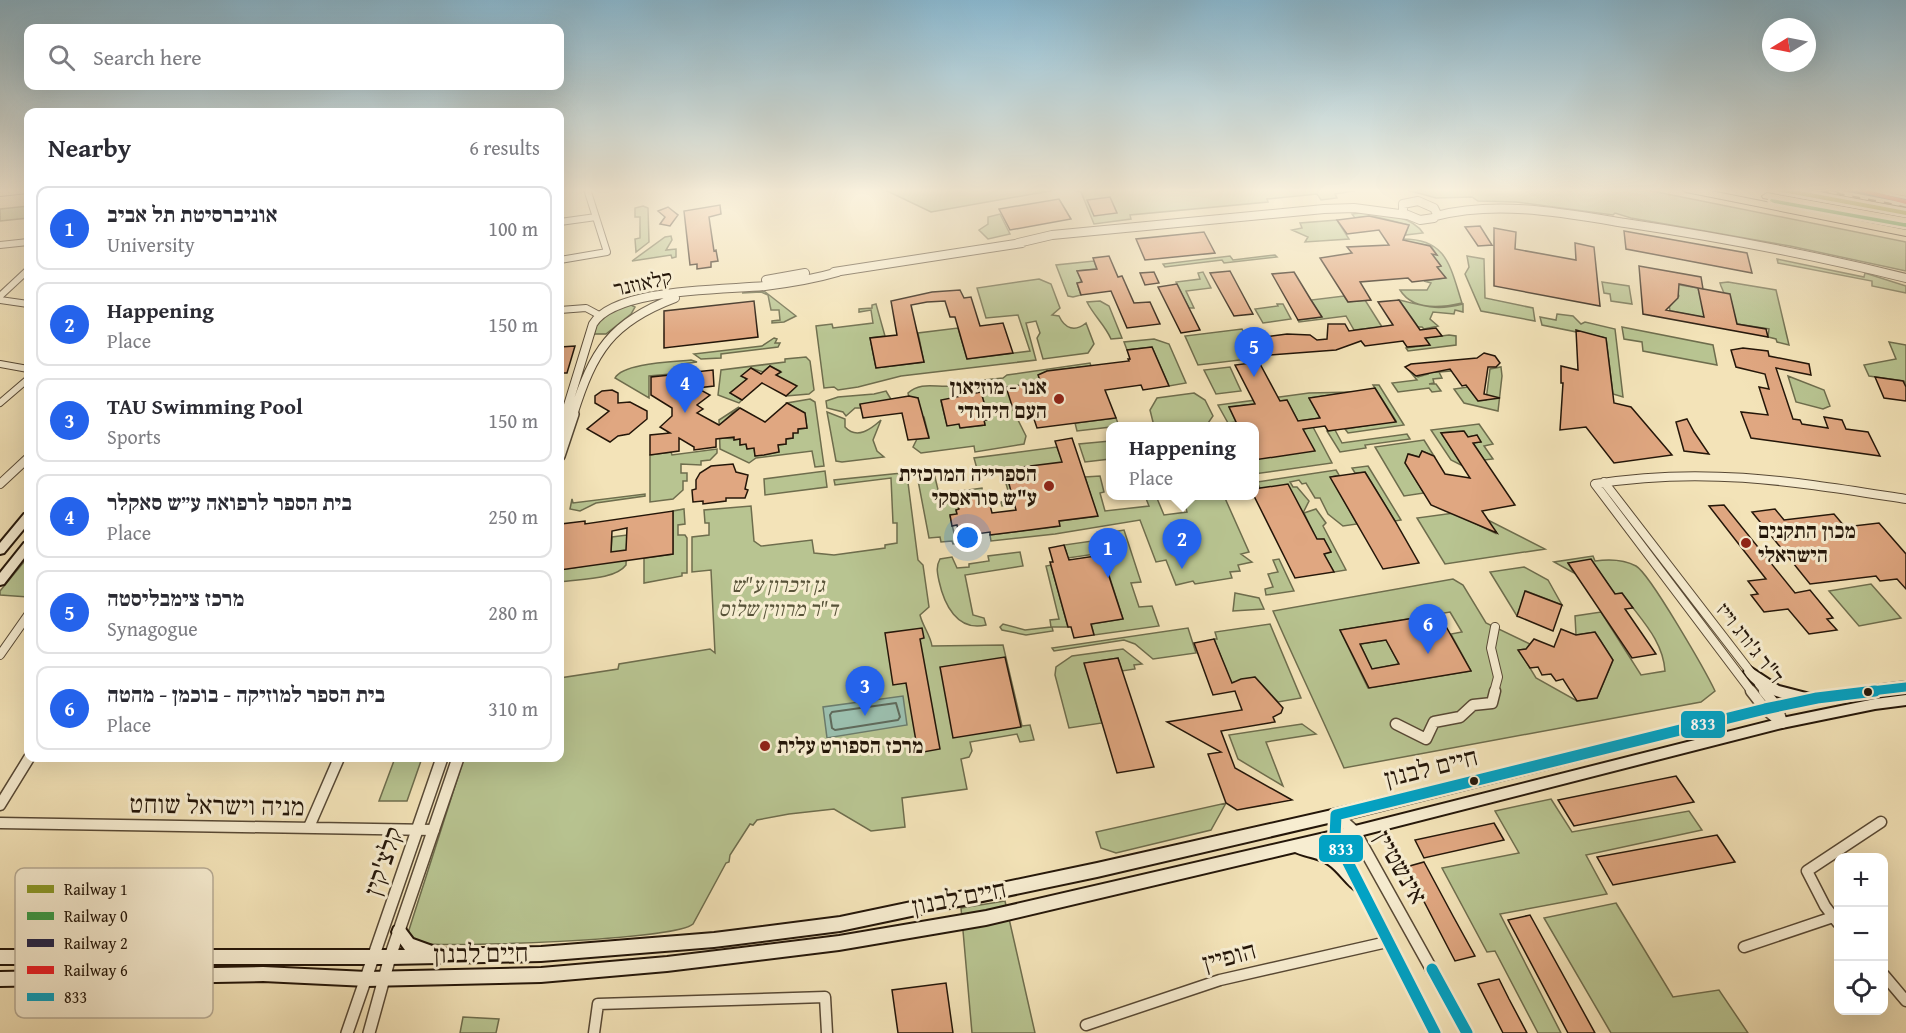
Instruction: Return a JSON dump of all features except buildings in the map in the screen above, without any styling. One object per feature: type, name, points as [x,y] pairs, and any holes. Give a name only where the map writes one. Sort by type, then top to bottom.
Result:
[{"type":"main road","points":[[0,550],[24,522]]},
{"type":"main road","points":[[2,575],[24,550]]},
{"type":"main road","points":[[1750,672],[1763,685],[1779,693],[1817,698]]},
{"type":"main road","name":"חיים לבנון","points":[[213,956],[390,957],[541,954],[714,940],[840,924],[1097,870],[1336,815],[1771,708],[1817,698],[1906,687]]},
{"type":"main road","name":"חיים לבנון","points":[[213,975],[263,974],[384,979],[541,975],[667,964],[839,944],[986,918],[1335,837],[1782,723],[1906,700]]},
{"type":"main road","points":[[1290,847],[1327,855],[1346,868],[1357,884]]},
{"type":"main road","points":[[399,932],[408,944],[442,955]]},
{"type":"main road","name":"חיים לבנון","points":[[0,957],[15,957]]},
{"type":"main road","name":"חיים לבנון","points":[[0,980],[15,980]]},
{"type":"street","points":[[564,259],[607,252],[602,237]]},
{"type":"street","name":"קלאוזנר","points":[[598,315],[616,305],[636,299],[781,283],[1018,243],[1067,237]]},
{"type":"street","points":[[1714,237],[1862,268],[1906,280]]},
{"type":"street","points":[[0,245],[24,242]]},
{"type":"street","points":[[0,298],[24,274]]},
{"type":"street","name":"קלאוזנר","points":[[632,316],[660,303],[698,292]]},
{"type":"street","points":[[0,298],[24,303]]},
{"type":"street","points":[[564,444],[592,364],[610,334],[638,308],[636,299]]},
{"type":"street","points":[[564,310],[589,308],[598,315],[589,336],[564,419]]},
{"type":"street","points":[[589,336],[610,334]]},
{"type":"street","points":[[0,364],[24,368]]},
{"type":"street","points":[[0,403],[24,382]]},
{"type":"street","points":[[0,485],[24,462]]},
{"type":"street","points":[[1600,483],[1688,472],[1731,474],[1906,499]]},
{"type":"street","points":[[1623,507],[1617,496],[1617,488],[1630,478]]},
{"type":"street","name":"ד\"ר ג'ורג וייז","points":[[1600,483],[1623,507],[1750,672],[1782,723]]},
{"type":"street","name":"ד\"ר ג'ורג וייז","points":[[1600,483],[1782,723]]},
{"type":"street","points":[[0,655],[24,621]]},
{"type":"street","points":[[1396,724],[1426,740],[1434,722],[1460,717],[1473,705],[1492,702],[1498,677],[1491,648],[1495,627]]},
{"type":"street","points":[[0,805],[27,762]]},
{"type":"street","points":[[309,827],[337,762]]},
{"type":"street","name":"קלצ'קין","points":[[348,1033],[441,762]]},
{"type":"street","name":"קלצ'קין","points":[[369,1033],[390,957],[457,762]]},
{"type":"street","name":"אינשטיין","points":[[1336,815],[1355,832],[1467,1033]]},
{"type":"street","name":"אינשטיין","points":[[1336,815],[1335,837],[1435,1033]]},
{"type":"street","points":[[1834,917],[1825,906],[1807,871],[1881,822]]},
{"type":"street","name":"מניה וישראל שוחט","points":[[0,824],[434,830]]},
{"type":"street","points":[[1744,946],[1834,921]]},
{"type":"street","name":"הופיין","points":[[1086,1025],[1220,980],[1387,942]]},
{"type":"street","points":[[1888,980],[1906,1000]]},
{"type":"street","points":[[594,1033],[598,1004],[825,998],[827,1033]]},
{"type":"green space","points":[[649,237],[649,242],[636,252],[635,239]]},
{"type":"green space","points":[[665,237],[671,237],[666,250],[676,249],[676,257],[672,258],[671,255],[632,261]]},
{"type":"green space","points":[[1308,237],[1349,239],[1305,242]]},
{"type":"green space","points":[[1740,237],[1882,237],[1906,242],[1906,271]]},
{"type":"green space","points":[[1401,239],[1428,243],[1437,249],[1450,266],[1462,303],[1437,307],[1420,305],[1406,297],[1400,290],[1427,290],[1431,283],[1424,281],[1445,278],[1437,267],[1441,266],[1432,254],[1436,254],[1431,246],[1414,243],[1416,246]]},
{"type":"green space","points":[[1275,255],[1277,257],[1224,263],[1222,260],[1165,267],[1163,264],[1230,256],[1233,260]]},
{"type":"green space","points":[[1467,256],[1484,259],[1485,298],[1533,308],[1535,321],[1481,311],[1465,274],[1469,267]]},
{"type":"green space","points":[[1777,259],[1864,277],[1865,273],[1906,286],[1906,293],[1872,286],[1872,281],[1778,263]]},
{"type":"green space","points":[[1094,261],[1097,269],[1077,271],[1082,282],[1077,283],[1081,295],[1068,296],[1056,265]]},
{"type":"green space","points":[[1203,272],[1211,288],[1186,291],[1194,308],[1189,308],[1176,282],[1200,279],[1198,273]]},
{"type":"green space","points":[[1039,279],[1051,284],[1060,308],[1052,315],[1059,316],[1064,324],[1071,328],[1078,328],[1086,323],[1094,344],[1088,353],[1043,359],[1037,338],[1040,333],[1036,321],[1026,323],[1036,360],[901,376],[838,390],[834,387],[824,388],[816,326],[832,324],[833,328],[873,323],[871,310],[859,312],[859,309],[872,308],[872,305],[876,304],[885,336],[870,338],[876,368],[924,362],[918,333],[958,328],[967,359],[1030,351],[1018,315],[986,318],[977,288]]},
{"type":"green space","points":[[1602,282],[1629,286],[1632,304],[1611,301],[1610,294],[1604,293]]},
{"type":"green space","points":[[1728,282],[1776,290],[1789,345],[1768,337],[1769,329],[1737,324],[1720,283]]},
{"type":"green space","points":[[1674,284],[1698,288],[1706,318],[1670,311],[1669,303],[1679,296]]},
{"type":"green space","points":[[764,291],[796,316],[784,322],[772,323],[772,321],[780,320],[779,310],[771,310],[768,295],[761,292],[742,293]]},
{"type":"green space","points":[[1344,296],[1348,302],[1365,300],[1382,327],[1354,330],[1346,316],[1299,322],[1298,320],[1321,317],[1311,300]]},
{"type":"green space","points":[[1399,300],[1437,307],[1463,304],[1463,312],[1455,310],[1454,314],[1433,312],[1430,319],[1438,326],[1424,329],[1418,327]]},
{"type":"green space","points":[[1100,301],[1109,306],[1122,338],[1111,339],[1087,302]]},
{"type":"green space","points":[[629,304],[635,307],[631,314],[606,334],[591,334],[598,318]]},
{"type":"green space","points":[[1277,304],[1283,304],[1291,319],[1263,323],[1255,309],[1278,306]]},
{"type":"green space","points":[[1557,314],[1573,316],[1581,324],[1585,322],[1615,329],[1623,397],[1613,394],[1606,338],[1542,325],[1540,317],[1556,320]]},
{"type":"green space","points":[[1622,327],[1713,345],[1717,365],[1643,351],[1642,342],[1624,339]]},
{"type":"green space","points":[[1242,329],[1257,358],[1198,365],[1185,336]]},
{"type":"green space","points":[[1456,336],[1456,345],[1408,351],[1406,348],[1429,345],[1425,338]]},
{"type":"green space","points":[[774,338],[777,339],[775,343],[780,343],[778,347],[721,354],[721,358],[701,359],[694,354],[762,346]]},
{"type":"green space","points":[[1154,339],[1169,344],[1186,383],[1169,386],[1152,347],[1127,350],[1124,342]]},
{"type":"green space","points":[[1889,342],[1906,345],[1906,385],[1904,381],[1869,376],[1864,365],[1896,359]]},
{"type":"green space","points":[[806,357],[810,361],[814,390],[809,394],[786,396],[776,375],[780,371],[770,366],[763,372],[751,368],[742,376],[747,379],[730,393],[742,400],[739,403],[718,395],[721,370]]},
{"type":"green space","points":[[691,360],[697,362],[682,364],[671,374],[649,376],[649,398],[615,378],[620,373],[638,366]]},
{"type":"green space","points":[[1090,363],[1091,366],[1047,371],[1039,375],[1041,383],[1007,387],[1014,412],[1026,436],[1024,444],[975,452],[974,446],[921,453],[913,447],[917,439],[929,437],[924,417],[913,418],[919,404],[918,398],[909,398],[908,393],[913,389],[924,386],[953,386],[956,398],[941,401],[947,425],[959,424],[961,428],[985,425],[984,420],[989,419],[981,393],[961,395],[959,385],[963,382],[1003,378],[1007,375]]},
{"type":"green space","points":[[1230,367],[1241,391],[1216,394],[1204,370]]},
{"type":"green space","points":[[1501,367],[1498,411],[1464,403],[1454,389],[1468,387],[1478,401],[1486,400],[1490,369]]},
{"type":"green space","points":[[1407,368],[1418,377],[1428,374],[1427,372],[1451,371],[1439,372],[1442,378],[1433,379],[1434,383],[1429,384],[1436,384],[1441,391],[1432,392],[1429,388],[1398,392],[1392,383],[1417,380]]},
{"type":"green space","points":[[1788,376],[1824,390],[1830,406],[1823,409],[1796,402]]},
{"type":"green space","points":[[1373,385],[1379,385],[1404,425],[1348,433],[1345,429],[1396,421]]},
{"type":"green space","points":[[886,391],[892,401],[860,405],[861,408],[855,408],[846,416],[843,412],[827,408],[826,401],[838,397]]},
{"type":"green space","points":[[1353,392],[1309,398],[1320,418],[1298,421],[1287,400],[1229,407],[1236,422],[1227,422],[1218,405],[1309,393]]},
{"type":"green space","points":[[1194,393],[1205,400],[1213,416],[1209,422],[1153,422],[1150,410],[1157,398]]},
{"type":"green space","points":[[810,399],[815,402],[824,466],[815,467],[812,451],[756,458],[749,463],[720,449],[719,420],[739,407],[723,422],[724,438],[740,439],[740,444],[746,444],[747,449],[754,448],[755,456],[779,452],[778,445],[786,444],[786,439],[793,438],[793,433],[798,432],[798,429],[807,428],[805,413],[787,403]]},
{"type":"green space","points":[[827,412],[845,419],[845,427],[854,433],[864,432],[881,420],[873,440],[877,451],[884,457],[836,461]]},
{"type":"green space","points":[[1116,418],[1118,422],[1106,422],[1106,428],[1077,431],[1075,423]]},
{"type":"green space","points":[[1479,424],[1493,444],[1484,446],[1493,459],[1484,460],[1473,443],[1481,442],[1477,435],[1468,437],[1463,431],[1441,433],[1463,466],[1451,460],[1431,430]]},
{"type":"green space","points":[[1313,427],[1332,463],[1259,473],[1259,457],[1303,429]]},
{"type":"green space","points":[[1335,430],[1342,443],[1407,434],[1410,439],[1365,445],[1366,448],[1340,452],[1327,431]]},
{"type":"green space","points":[[1424,440],[1434,456],[1422,451],[1419,457],[1409,454],[1405,463],[1424,493],[1404,496],[1375,447]]},
{"type":"green space","points":[[1106,441],[1106,459],[1085,462],[1079,444]]},
{"type":"green space","points":[[1057,447],[1063,463],[1006,469],[1020,503],[1002,506],[1001,502],[1011,501],[1003,473],[994,474],[977,469],[974,458]]},
{"type":"green space","points":[[717,449],[717,453],[710,460],[701,461],[701,465],[681,464],[681,473],[687,473],[687,481],[683,481],[683,490],[673,499],[650,502],[650,455],[671,452],[672,455]]},
{"type":"green space","points":[[1368,466],[1401,520],[1395,521],[1365,472],[1355,473],[1352,468]]},
{"type":"green space","points":[[933,469],[939,494],[982,488],[983,494],[957,498],[959,509],[956,510],[957,514],[950,516],[954,533],[958,532],[962,536],[980,534],[981,539],[966,539],[967,542],[953,544],[952,541],[941,542],[940,537],[929,538],[917,475],[921,471]]},
{"type":"green space","points":[[1336,470],[1339,475],[1331,477],[1357,524],[1343,526],[1328,514],[1320,498],[1315,498],[1306,483],[1302,484],[1299,480],[1290,482],[1309,501],[1303,513],[1260,488],[1259,482]]},
{"type":"green space","points":[[825,471],[827,487],[765,495],[764,479]]},
{"type":"green space","name":"מרכז הספורט עלית","points":[[902,473],[907,475],[918,560],[923,565],[929,607],[920,615],[932,646],[1003,645],[1022,726],[1030,725],[1034,740],[1020,742],[1017,734],[970,742],[972,751],[969,757],[961,759],[967,789],[902,798],[905,827],[871,831],[834,809],[757,820],[753,825],[750,824],[730,855],[729,862],[726,863],[693,924],[678,930],[560,941],[414,943],[408,933],[463,762],[564,762],[564,677],[618,669],[619,664],[710,649],[715,653],[711,570],[692,572],[692,537],[709,535],[709,523],[705,523],[704,510],[751,506],[754,541],[761,546],[812,540],[814,553],[834,555],[885,548],[885,545],[897,543],[897,523],[893,523],[891,478],[835,485],[834,480]]},
{"type":"green space","points":[[1100,476],[1104,492],[1100,493],[1105,511],[1149,506],[1147,500],[1158,500],[1164,515],[1187,512],[1184,500],[1226,500],[1249,552],[1241,554],[1252,562],[1238,565],[1240,571],[1230,572],[1232,578],[1195,584],[1193,581],[1176,585],[1166,560],[1156,562],[1140,520],[1055,534],[991,541],[990,535],[1059,526],[1059,521],[1097,516],[1085,477]]},
{"type":"green space","points":[[645,494],[645,496],[596,503],[580,511],[570,509],[572,499],[573,503]]},
{"type":"green space","points":[[684,509],[685,524],[678,525],[678,535],[685,535],[687,538],[687,573],[644,583],[644,558],[673,554],[673,511]]},
{"type":"green space","points":[[1316,509],[1326,523],[1323,526],[1346,570],[1334,572],[1324,554],[1331,552],[1324,539],[1317,540],[1304,513]]},
{"type":"green space","points":[[1454,513],[1495,533],[1488,520],[1545,549],[1445,564],[1417,518]]},
{"type":"green space","points":[[1124,530],[1141,582],[1131,583],[1139,607],[1152,606],[1159,626],[1094,635],[1091,624],[1123,619],[1102,553],[1068,558],[1064,545],[1099,540],[1100,546],[1105,545],[1104,539],[1108,538],[1106,533]]},
{"type":"green space","points":[[627,535],[626,565],[621,570],[605,576],[564,582],[564,569],[585,566],[611,552],[612,537]]},
{"type":"green space","points":[[1020,552],[1023,566],[965,575],[973,615],[984,618],[986,625],[976,626],[960,620],[944,599],[937,569],[940,559],[952,557],[957,568],[969,567],[969,564],[989,561],[988,556]]},
{"type":"green space","points":[[1593,556],[1595,561],[1616,560],[1636,566],[1665,604],[1715,691],[1701,702],[1344,768],[1273,611],[1453,579],[1463,585],[1486,623],[1530,644],[1527,649],[1519,650],[1536,678],[1577,701],[1597,698],[1613,660],[1595,632],[1576,635],[1575,616],[1601,612],[1641,675],[1665,671],[1660,649],[1649,629],[1622,593],[1615,594],[1591,560],[1568,563],[1574,573],[1554,562]],"holes":[[[1450,612],[1462,632],[1451,634],[1471,671],[1368,688],[1340,630]]]},
{"type":"green space","points":[[1279,559],[1294,591],[1266,595],[1265,589],[1273,587],[1268,574],[1278,572],[1273,560]]},
{"type":"green space","points":[[24,562],[24,597],[0,595],[0,591]]},
{"type":"green space","points":[[1051,565],[1068,627],[1052,627],[1053,631],[1026,635],[1002,630],[1000,627],[1003,624],[1025,630],[1051,627],[1050,620],[1059,619],[1046,566]]},
{"type":"green space","points":[[1524,567],[1548,580],[1562,605],[1526,591],[1517,616],[1490,572]]},
{"type":"green space","points":[[1871,584],[1901,618],[1859,626],[1829,591]]},
{"type":"green space","points":[[1235,593],[1259,598],[1264,609],[1233,611]]},
{"type":"green space","points":[[1270,624],[1301,698],[1278,702],[1255,677],[1231,683],[1214,639],[1217,639],[1215,632]]},
{"type":"green space","points":[[1188,628],[1196,653],[1153,659],[1135,644],[1124,640],[1054,651],[1052,648]]},
{"type":"green space","points":[[1386,640],[1399,664],[1372,669],[1360,644]]},
{"type":"green space","points":[[1123,649],[1142,664],[1134,665],[1135,669],[1122,671],[1118,658],[1085,663],[1102,723],[1069,728],[1055,675],[1056,667],[1072,656]]},
{"type":"green space","points":[[1302,724],[1316,734],[1266,742],[1283,786],[1238,759],[1229,735]]},
{"type":"green space","points":[[394,762],[421,762],[407,801],[379,801]]},
{"type":"green space","points":[[1551,799],[1572,832],[1689,811],[1702,830],[1586,855],[1607,894],[1500,914],[1561,1033],[1538,1033],[1495,951],[1487,952],[1442,868],[1519,853],[1495,811]]},
{"type":"green space","points":[[1226,803],[1211,830],[1116,853],[1101,848],[1096,832]]},
{"type":"green space","points":[[1005,901],[1035,1033],[972,1033],[961,908]]},
{"type":"green space","points":[[1616,903],[1673,997],[1719,990],[1748,1033],[1611,1033],[1544,918]]},
{"type":"green space","points":[[463,1017],[499,1019],[496,1033],[460,1033]]},
{"type":"water","points":[[903,696],[907,725],[827,738],[823,707]]},
{"type":"transit line","name":"833","points":[[1435,1033],[1335,837],[1336,815],[1765,709],[1817,698],[1906,687]]},
{"type":"transit line","name":"833","points":[[1432,969],[1467,1033]]},
{"type":"place","name":"מרכז צימבליסטה","points":[[1254,377]]},
{"type":"place","name":"אנו - מוזיאון העם היהודי","points":[[1059,399]]},
{"type":"place","name":"בית הספר לרפואה ע״ש סאקלר","points":[[685,413]]},
{"type":"place","name":"הספרייה המרכזית ע\"ש סוראסקי","points":[[1049,486]]},
{"type":"place","name":"מכון התקנים הישראלי","points":[[1746,543]]},
{"type":"place","name":"Happening","points":[[1182,569]]},
{"type":"place","name":"אוניברסיטת תל אביב","points":[[1108,578]]},
{"type":"place","name":"בית הספר למוזיקה - בוכמן - מהטה","points":[[1428,654]]},
{"type":"place","name":"TAU Swimming Pool","points":[[865,716]]},
{"type":"place","name":"מרכז הספורט עלית","points":[[765,746]]},
{"type":"park label","name":"גן זיכרון ע\"ש ד\"ר מרווין שלוס","points":[[778,597]]}]
